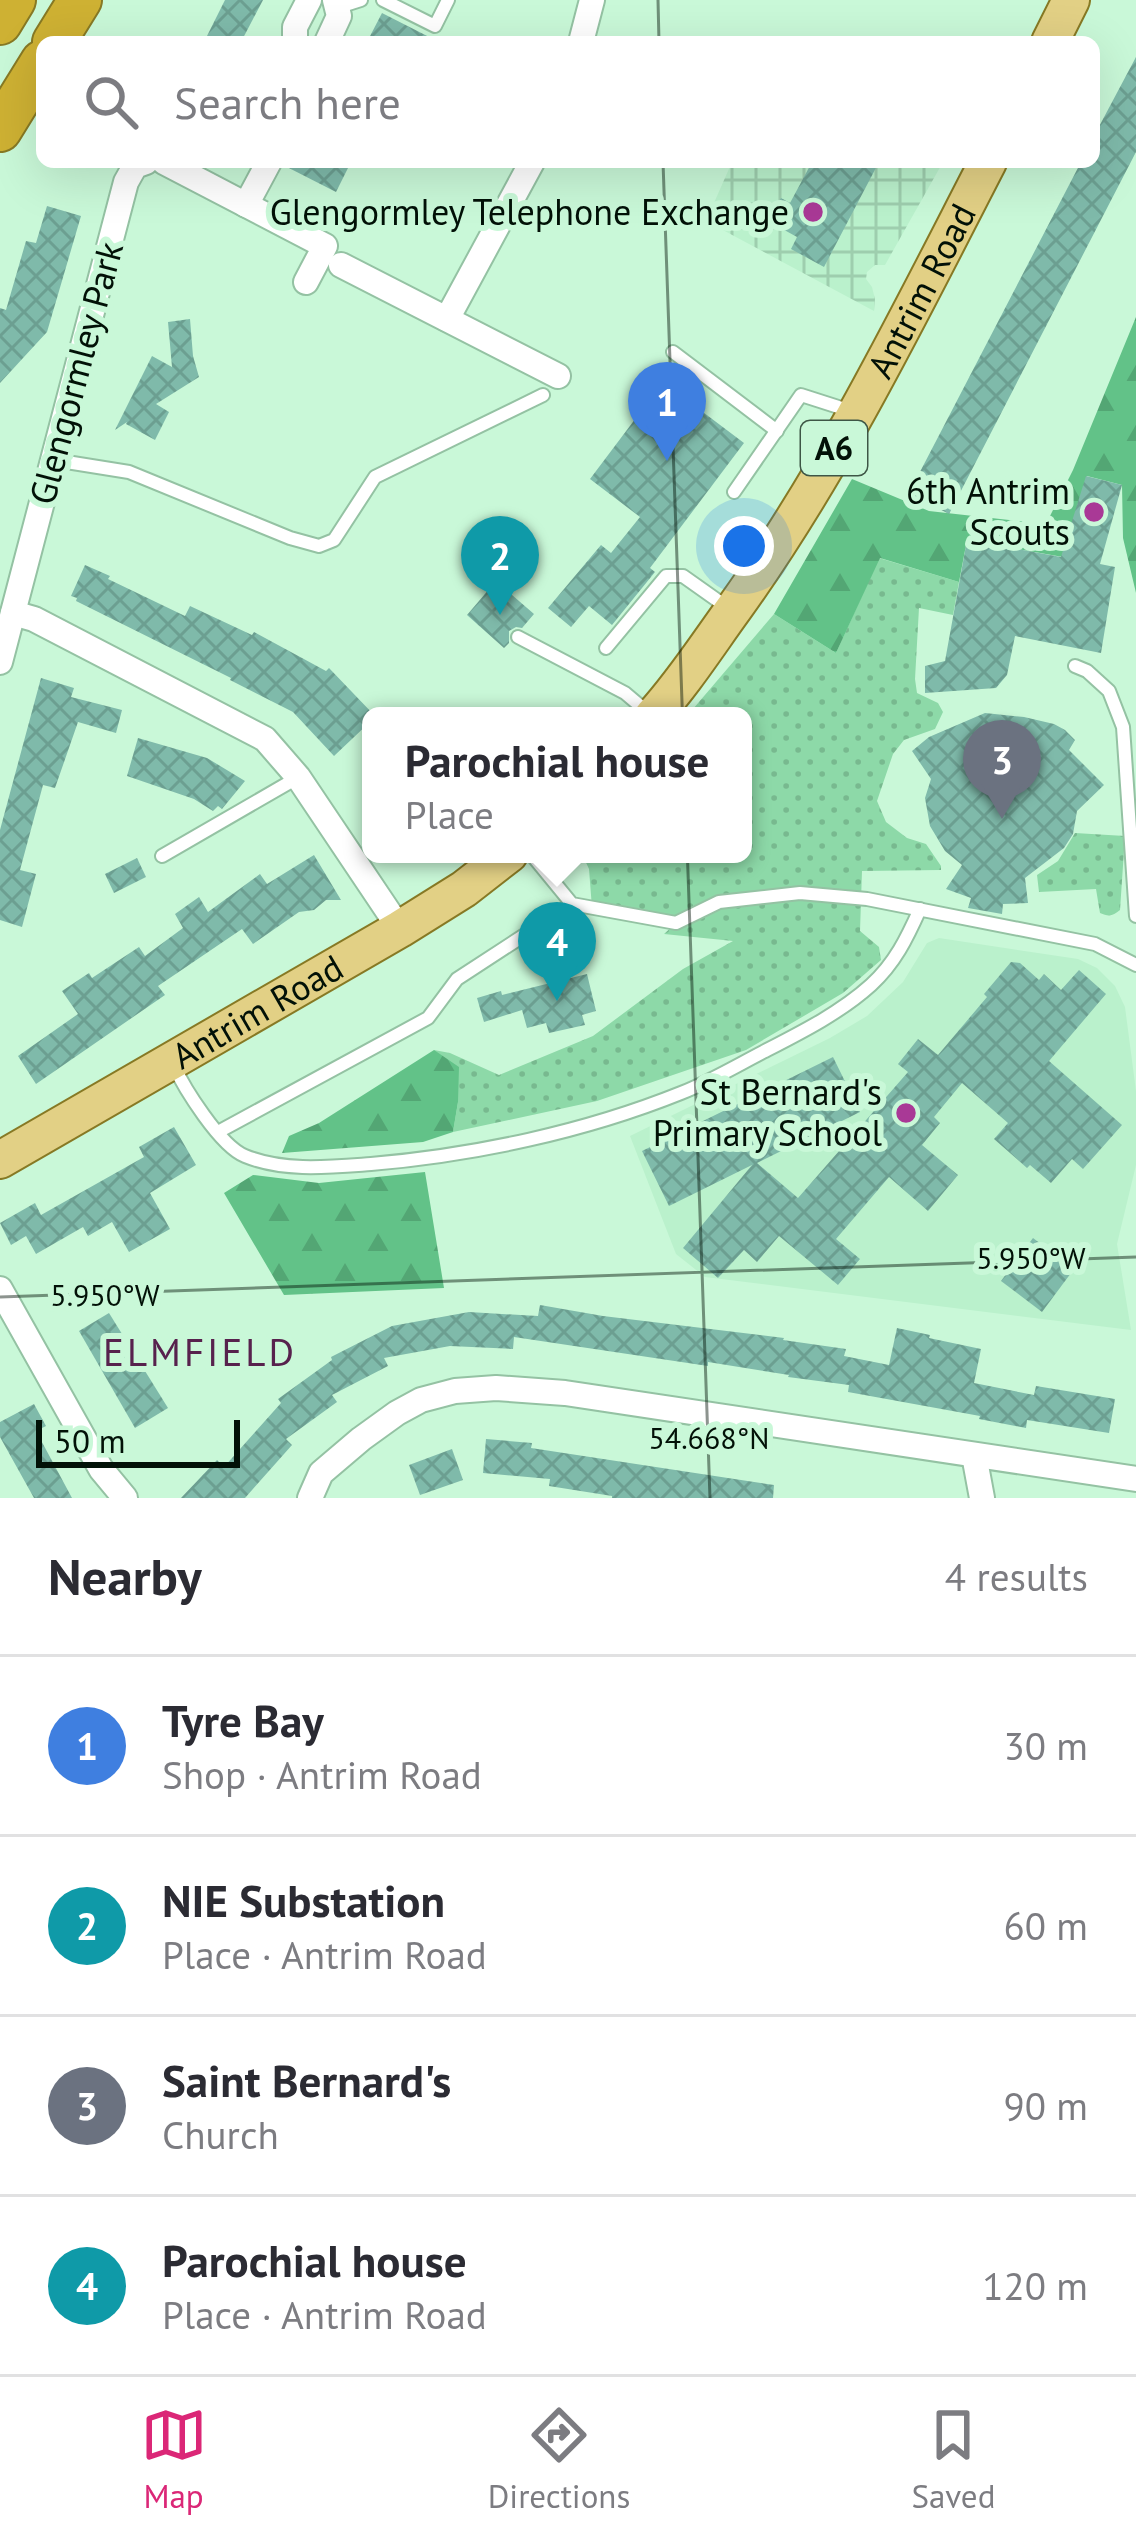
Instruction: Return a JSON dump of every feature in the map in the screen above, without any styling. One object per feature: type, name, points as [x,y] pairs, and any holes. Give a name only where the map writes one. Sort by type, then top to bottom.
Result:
[{"type":"highway","points":[[0,22],[14,0]]},
{"type":"highway","points":[[59,36],[80,0]]},
{"type":"highway","points":[[0,130],[36,72]]},
{"type":"main road","points":[[1053,36],[1071,0]]},
{"type":"main road","name":"Antrim Road","points":[[660,707],[704,654],[766,564],[856,412],[985,168]]},
{"type":"main road","name":"Antrim Road","points":[[0,1160],[400,929],[497,863]]},
{"type":"street","points":[[295,36],[309,0]]},
{"type":"street","points":[[583,36],[592,0]]},
{"type":"street","points":[[330,36],[345,2]]},
{"type":"street","name":"Glengormley Park","points":[[0,662],[126,182],[134,168]]},
{"type":"street","points":[[175,168],[325,246],[306,282]]},
{"type":"street","points":[[246,205],[266,168]]},
{"type":"street","points":[[447,319],[529,168]]},
{"type":"street","points":[[341,265],[447,319],[550,385]]},
{"type":"street","points":[[13,613],[34,619],[265,740],[298,777],[400,929]]},
{"type":"street","points":[[0,1289],[101,1469],[125,1498]]},
{"type":"street","points":[[310,1498],[321,1473],[397,1413],[438,1395],[496,1388],[565,1393],[1136,1479]]},
{"type":"street","points":[[974,1455],[982,1498]]},
{"type":"lane","points":[[383,0],[435,26],[448,0]]},
{"type":"lane","points":[[673,352],[777,431]]},
{"type":"lane","points":[[54,460],[129,472],[319,546],[334,540],[375,477],[550,385]]},
{"type":"lane","points":[[734,491],[802,395],[856,412]]},
{"type":"lane","points":[[606,648],[665,576],[683,576],[732,611]]},
{"type":"lane","points":[[518,637],[625,693],[641,707]]},
{"type":"lane","points":[[1075,666],[1109,691],[1123,728],[1136,916]]},
{"type":"lane","points":[[162,856],[298,777]]},
{"type":"lane","points":[[538,863],[572,904],[676,922],[719,902],[800,893],[867,898],[1095,944],[1136,965]]},
{"type":"lane","points":[[218,1132],[428,1018],[457,979],[572,904]]},
{"type":"lane","points":[[172,1063],[185,1089],[218,1132],[243,1155],[316,1168],[488,1148],[683,1093],[842,1008],[874,983],[901,950],[920,909]]},
{"type":"shaded area","name":"Glengormley Telephone Exchange","points":[[729,168],[940,168],[885,265],[875,265],[867,272],[874,311],[706,221]]},
{"type":"shaded area","points":[[879,558],[959,582],[953,615],[919,608],[917,693],[938,703],[943,712],[935,729],[904,740],[893,754],[877,801],[886,822],[907,838],[926,844],[941,870],[862,871],[860,931],[879,947],[881,960],[843,993],[746,1050],[597,1101],[453,1132],[458,1102],[434,1050],[499,1075],[593,1036],[683,969],[733,941],[664,934],[675,924],[592,908],[586,863],[752,863],[752,707],[695,707],[774,614],[836,653]]},
{"type":"shaded area","points":[[1075,833],[1125,836],[1120,910],[1113,915],[1100,913],[1096,889],[1039,892],[1037,875],[1058,861]]},
{"type":"shaded area","name":"St Bernard's Primary School","points":[[939,938],[1078,959],[1097,968],[1115,986],[1125,1007],[1136,1091],[1136,1165],[1117,1244],[1131,1330],[705,1277],[676,1254],[630,1136],[867,1016],[903,982],[927,943]]},
{"type":"green space","points":[[1136,317],[1136,593],[1123,538],[1122,485],[1087,476],[1063,557],[967,540],[959,582],[880,558],[836,653],[774,614],[852,479],[929,511],[1046,524]]},
{"type":"green space","points":[[434,1050],[459,1067],[453,1132],[423,1142],[282,1153],[289,1136],[319,1123]]},
{"type":"green space","points":[[425,1172],[444,1288],[284,1295],[224,1193],[253,1175],[319,1183]]},
{"type":"building","points":[[225,0],[263,0],[244,36],[207,36]]},
{"type":"building","points":[[382,13],[427,36],[370,36]]},
{"type":"building","points":[[1136,57],[1136,152],[949,514],[909,493],[1078,168],[1100,168],[1100,125]]},
{"type":"building","points":[[289,168],[348,168],[336,192]]},
{"type":"building","name":"Glengormley Telephone Exchange","points":[[809,168],[876,168],[824,267],[791,249],[797,237],[768,221],[781,198],[790,203]]},
{"type":"building","points":[[47,206],[81,216],[47,332],[0,383],[0,308],[6,310],[26,241],[36,243]]},
{"type":"building","points":[[190,319],[199,377],[156,404],[169,412],[155,440],[127,422],[115,430],[152,356],[172,367],[168,322]]},
{"type":"building","points":[[663,382],[744,443],[650,568],[655,572],[612,625],[589,606],[571,627],[548,608],[601,545],[611,553],[640,517],[590,479]]},
{"type":"building","points":[[1086,476],[1122,485],[1100,564],[1115,567],[1101,653],[1015,636],[1007,675],[996,688],[925,693],[925,666],[945,661],[967,540],[1061,557]]},
{"type":"building","points":[[85,565],[185,616],[190,606],[254,632],[326,671],[329,668],[366,707],[362,707],[362,730],[334,756],[293,712],[71,596]]},
{"type":"building","points":[[496,581],[534,614],[522,628],[509,631],[504,648],[467,615]]},
{"type":"building","points":[[41,678],[74,688],[71,697],[122,710],[116,733],[78,722],[55,788],[43,785],[20,870],[36,874],[22,927],[0,920],[0,830]]},
{"type":"building","points":[[985,713],[1024,717],[1065,730],[1075,740],[1069,750],[1104,785],[1077,811],[1073,834],[1064,848],[1025,878],[1028,903],[1003,904],[1002,914],[968,908],[971,898],[946,889],[962,865],[945,851],[930,826],[925,798],[931,779],[912,751],[929,737]]},
{"type":"building","points":[[138,738],[207,758],[245,781],[222,809],[218,806],[213,811],[194,799],[127,776]]},
{"type":"building","points":[[314,855],[341,900],[326,900],[314,910],[299,912],[253,944],[242,929],[158,986],[165,995],[36,1084],[18,1056],[78,1014],[62,991],[139,947],[145,956],[183,928],[175,914],[199,897],[208,912],[260,874],[267,884]]},
{"type":"building","points":[[137,858],[146,877],[114,893],[105,874]]},
{"type":"building","points":[[1011,962],[1020,963],[1039,980],[1044,974],[1061,990],[1079,970],[1106,994],[1049,1061],[1122,1125],[1083,1169],[1072,1159],[1051,1183],[1030,1165],[1027,1168],[994,1139],[1008,1123],[962,1083],[934,1117],[940,1123],[922,1145],[958,1175],[928,1211],[889,1177],[836,1239],[860,1259],[838,1285],[779,1236],[757,1262],[744,1250],[718,1278],[683,1248],[752,1165],[669,1206],[642,1151],[833,1057],[860,1112],[757,1163],[798,1198],[908,1072],[898,1064],[918,1039],[938,1055]]},
{"type":"building","points":[[587,974],[596,1011],[582,1015],[585,1025],[549,1033],[546,1023],[527,1028],[522,1010],[484,1022],[477,998]]},
{"type":"building","points":[[174,1127],[196,1165],[150,1193],[170,1229],[129,1252],[112,1222],[88,1236],[83,1227],[36,1254],[26,1236],[11,1245],[0,1223],[35,1203],[41,1215],[144,1157],[139,1147]]},
{"type":"building","points":[[1033,1238],[1074,1269],[1042,1312],[1001,1281]]},
{"type":"building","points":[[540,1305],[784,1338],[846,1349],[844,1356],[889,1365],[897,1328],[930,1335],[981,1349],[974,1383],[1034,1395],[1036,1386],[1115,1399],[1109,1433],[1027,1420],[1026,1428],[848,1392],[849,1385],[514,1337],[513,1349],[450,1346],[384,1358],[388,1366],[332,1395],[337,1402],[286,1439],[292,1445],[245,1498],[181,1498],[217,1460],[224,1467],[281,1403],[278,1399],[331,1357],[392,1326],[469,1312],[538,1316]]},
{"type":"building","points":[[109,1313],[168,1408],[135,1428],[79,1331]]},
{"type":"building","points":[[34,1404],[46,1426],[36,1431],[72,1498],[34,1498],[0,1437],[0,1422]]},
{"type":"building","points":[[486,1439],[774,1485],[773,1498],[612,1498],[549,1486],[550,1479],[483,1473]]},
{"type":"building","points":[[452,1449],[463,1480],[420,1495],[409,1465]]},
{"type":"place","name":"Glengormley Telephone Exchange","points":[[813,212]]},
{"type":"place","name":"Tyre Bay","points":[[667,461]]},
{"type":"place","name":"6th Antrim Scouts","points":[[1094,512]]},
{"type":"place","name":"NIE Substation","points":[[500,615]]},
{"type":"place","name":"Saint Bernard's","points":[[1002,819]]},
{"type":"place","name":"Parochial house","points":[[557,1001]]},
{"type":"place","name":"St Bernard's Primary School","points":[[906,1113]]},
{"type":"district","name":"ELMFIELD","points":[[200,1352]]}]
